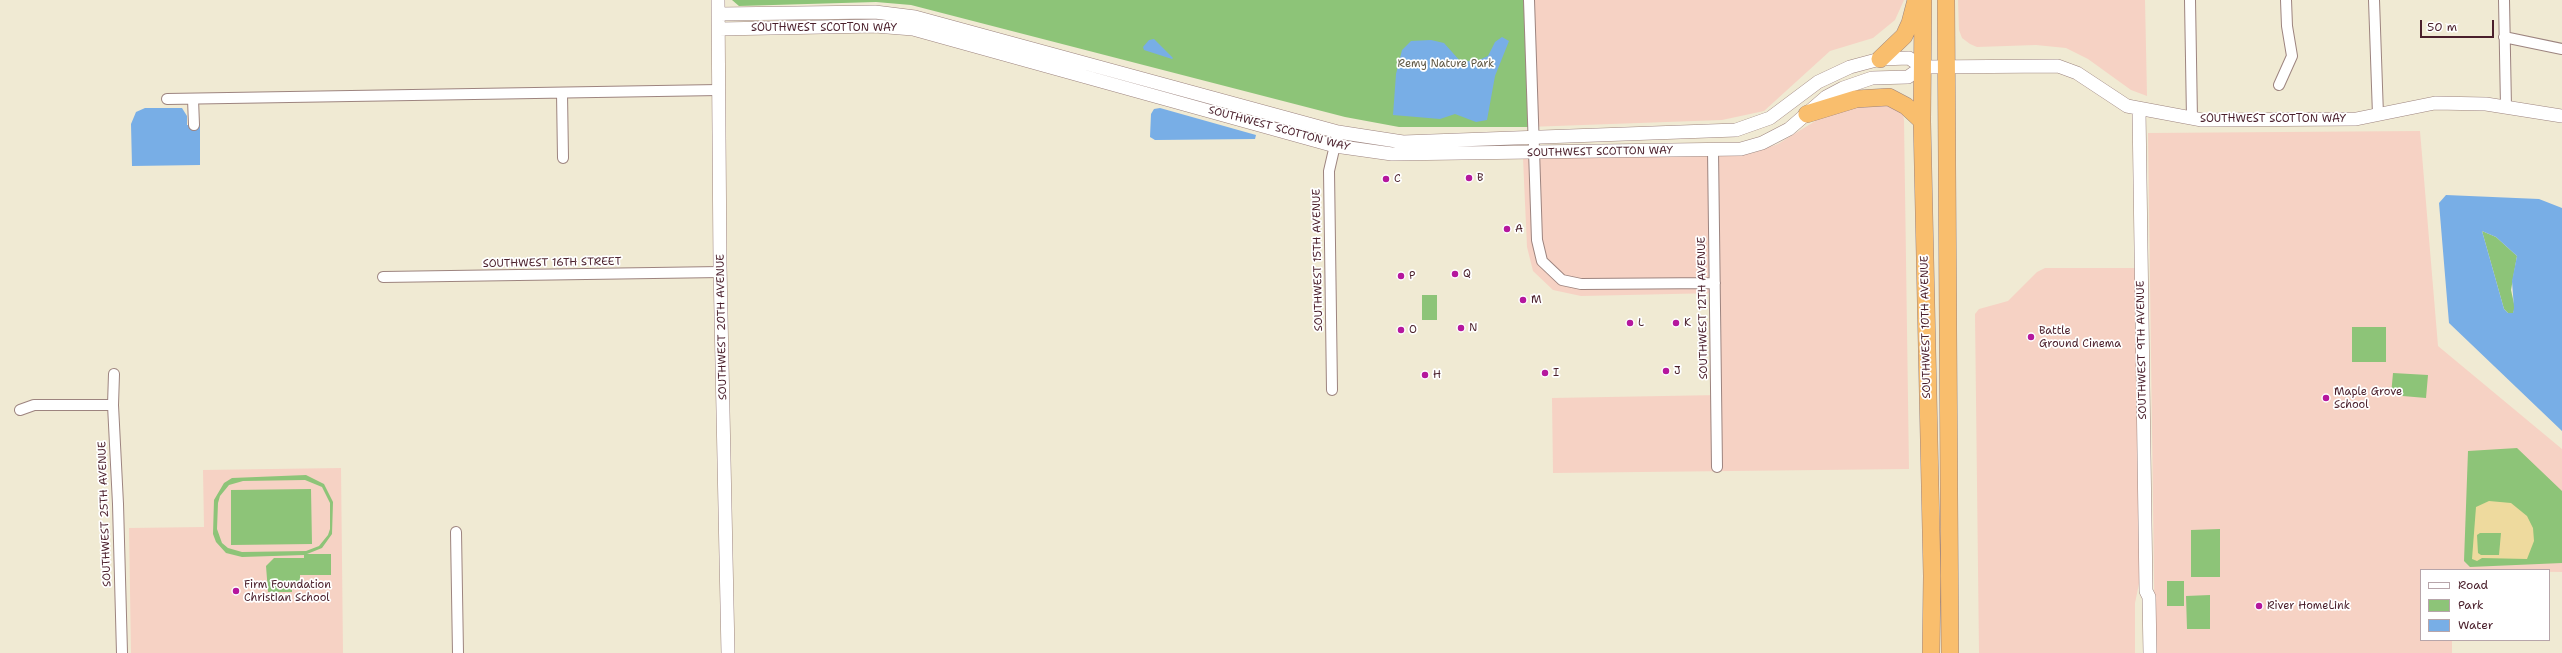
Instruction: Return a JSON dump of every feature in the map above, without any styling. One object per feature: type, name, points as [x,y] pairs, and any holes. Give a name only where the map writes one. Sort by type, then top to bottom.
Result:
[{"type":"highway","points":[[1880,59],[1895,46],[1905,34],[1916,0]]},
{"type":"highway","name":"SOUTHWEST 10TH AVENUE","points":[[1923,0],[1922,121],[1932,576],[1931,653]]},
{"type":"highway","name":"SOUTHWEST 10TH AVENUE","points":[[1946,0],[1950,653]]},
{"type":"highway","points":[[1807,114],[1856,98],[1883,97],[1900,101],[1922,121]]},
{"type":"street","name":"SOUTHWEST 20TH AVENUE","points":[[718,0],[728,653]]},
{"type":"street","points":[[1529,0],[1536,153],[1538,251],[1549,270],[1562,280],[1581,284],[1715,283]]},
{"type":"street","points":[[2190,0],[2192,118]]},
{"type":"street","points":[[2279,85],[2292,56],[2287,26],[2286,0]]},
{"type":"street","points":[[2374,0],[2378,115]]},
{"type":"street","points":[[2504,0],[2506,107]]},
{"type":"street","name":"SOUTHWEST SCOTTON WAY","points":[[719,14],[893,13],[984,34],[1338,132],[1403,142],[1736,130],[1770,118],[1829,75],[1864,62],[1880,59],[1909,58],[1922,67],[2058,66],[2077,73],[2123,104],[2139,110],[2170,113],[2192,118],[2217,121],[2356,119],[2435,103],[2470,103],[2562,116]]},
{"type":"street","name":"SOUTHWEST SCOTTON WAY","points":[[719,29],[902,28],[980,47],[1335,146],[1403,155],[1741,149],[1762,143],[1789,129],[1826,97],[1843,88],[1872,78],[1908,77],[1922,67]]},
{"type":"street","points":[[980,47],[984,34]]},
{"type":"street","points":[[2504,37],[2562,49]]},
{"type":"street","points":[[167,99],[719,90]]},
{"type":"street","points":[[562,93],[563,158]]},
{"type":"street","points":[[193,99],[194,125]]},
{"type":"street","name":"SOUTHWEST 9TH AVENUE","points":[[2139,110],[2146,591],[2149,597],[2150,653]]},
{"type":"street","name":"SOUTHWEST 15TH AVENUE","points":[[1332,390],[1329,171],[1338,132]]},
{"type":"street","name":"SOUTHWEST 12TH AVENUE","points":[[1713,150],[1717,467]]},
{"type":"street","name":"SOUTHWEST 16TH STREET","points":[[383,277],[721,272]]},
{"type":"street","name":"SOUTHWEST 25TH AVENUE","points":[[114,374],[113,405],[118,504],[122,653]]},
{"type":"street","points":[[20,410],[34,405],[113,405]]},
{"type":"street","points":[[456,532],[458,653]]},
{"type":"street","name":"SOUTHWEST 9TH AVENUE","points":[[2141,653],[2141,596],[2146,591]]},
{"type":"shaded area","points":[[1524,0],[1904,0],[1895,20],[1873,38],[1830,51],[1764,111],[1722,120],[1528,127]]},
{"type":"shaded area","points":[[1958,0],[2145,0],[2147,96],[2131,90],[2088,59],[2066,48],[2036,45],[1977,47],[1970,44],[1962,38],[1959,30]]},
{"type":"shaded area","points":[[1869,101],[1897,108],[1903,114],[1904,120],[1909,469],[1553,473],[1552,398],[1720,395],[1718,293],[1581,296],[1553,290],[1533,271],[1527,247],[1523,158],[1732,156],[1753,153],[1778,144],[1825,115]]},
{"type":"shaded area","name":"Maple Grove School","points":[[2420,131],[2438,346],[2562,449],[2562,572],[2550,572],[2550,569],[2420,569],[2420,641],[2452,641],[2452,653],[2155,653],[2148,133]]},
{"type":"shaded area","points":[[2045,268],[2136,268],[2140,579],[2135,603],[2135,653],[1979,653],[1975,314],[1979,309],[2008,301],[2037,272]]},
{"type":"shaded area","name":"Firm Foundation Christian School","points":[[341,468],[343,653],[131,653],[129,528],[204,527],[203,470]]},
{"type":"green space","name":"Remy Nature Park","points":[[732,0],[1525,0],[1528,127],[1399,127],[1345,117],[911,5],[876,2],[739,6]]},
{"type":"green space","points":[[2482,231],[2496,237],[2517,256],[2511,290],[2515,308],[2513,313],[2508,313],[2504,309]]},
{"type":"green space","points":[[1422,295],[1437,295],[1437,320],[1422,320]]},
{"type":"green space","points":[[2352,327],[2386,327],[2386,362],[2352,362]]},
{"type":"green space","points":[[2393,373],[2428,375],[2426,398],[2391,395]]},
{"type":"green space","points":[[2517,448],[2562,491],[2562,563],[2470,567],[2464,561],[2468,451]]},
{"type":"green space","points":[[306,475],[324,484],[333,502],[332,534],[322,548],[307,554],[331,554],[331,575],[300,575],[300,587],[292,587],[292,592],[268,592],[266,566],[274,558],[304,558],[304,555],[242,557],[226,553],[216,542],[213,534],[214,500],[224,483],[232,478]],"holes":[[[305,480],[322,487],[330,503],[330,529],[328,535],[319,546],[306,551],[242,552],[228,548],[222,543],[217,529],[218,503],[220,496],[229,485],[243,481]]]},
{"type":"green space","points":[[311,489],[312,544],[231,545],[231,490]]},
{"type":"green space","points":[[2220,529],[2220,577],[2191,577],[2191,530]]},
{"type":"green space","points":[[2167,581],[2184,581],[2184,606],[2167,606]]},
{"type":"green space","points":[[2210,595],[2210,629],[2187,629],[2186,596]]},
{"type":"sand","points":[[2489,501],[2511,503],[2527,516],[2533,528],[2534,541],[2527,559],[2482,558],[2477,561],[2472,559],[2476,507]],"holes":[[[2480,533],[2501,533],[2499,555],[2481,555],[2478,553],[2477,535]]]},
{"type":"water","points":[[1502,37],[1509,41],[1495,76],[1487,120],[1476,122],[1455,114],[1440,119],[1393,115],[1396,74],[1402,50],[1411,41],[1431,40],[1444,43],[1461,62],[1479,60],[1488,56],[1495,42]]},
{"type":"water","points":[[1154,39],[1173,58],[1172,59],[1144,50],[1143,47],[1149,40]]},
{"type":"water","points":[[145,108],[182,108],[187,116],[187,125],[200,125],[200,165],[132,166],[131,124],[136,112]]},
{"type":"water","points":[[1160,108],[1256,135],[1255,139],[1155,140],[1150,137],[1151,114],[1154,109]]},
{"type":"water","points":[[2446,195],[2539,199],[2562,208],[2562,431],[2449,323],[2439,203]],"holes":[[[2482,231],[2496,237],[2517,256],[2512,281],[2513,313],[2508,313],[2504,309]]]},
{"type":"place","name":"B","points":[[1469,178]]},
{"type":"place","name":"C","points":[[1386,179]]},
{"type":"place","name":"A","points":[[1507,229]]},
{"type":"place","name":"Q","points":[[1455,274]]},
{"type":"place","name":"P","points":[[1401,276]]},
{"type":"place","name":"M","points":[[1523,300]]},
{"type":"place","name":"L","points":[[1630,323]]},
{"type":"place","name":"K","points":[[1676,323]]},
{"type":"place","name":"N","points":[[1461,328]]},
{"type":"place","name":"O","points":[[1401,330]]},
{"type":"place","name":"Battle Ground Cinema","points":[[2031,337]]},
{"type":"place","name":"J","points":[[1666,371]]},
{"type":"place","name":"I","points":[[1545,373]]},
{"type":"place","name":"H","points":[[1425,375]]},
{"type":"place","name":"Maple Grove School","points":[[2326,398]]},
{"type":"place","name":"Firm Foundation Christian School","points":[[236,591]]},
{"type":"place","name":"River HomeLink","points":[[2259,606]]}]
